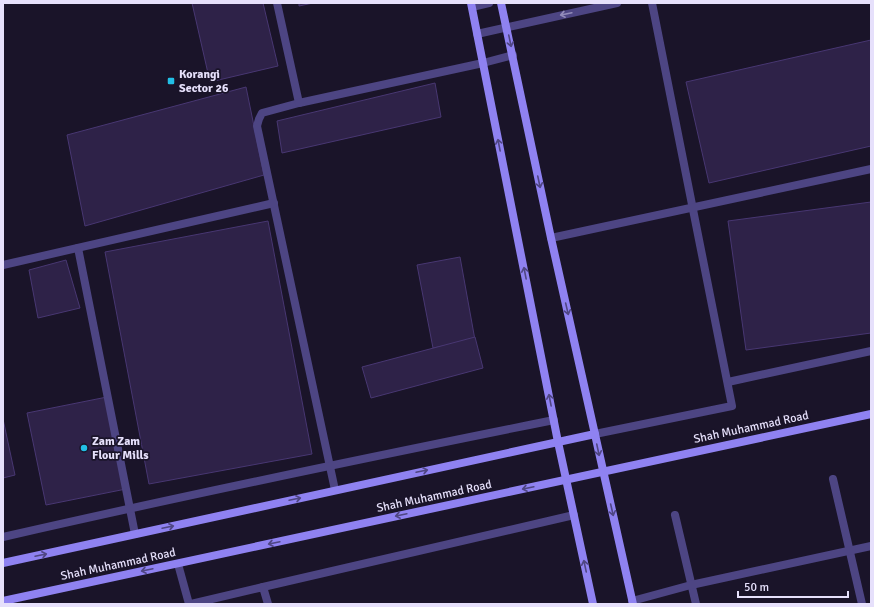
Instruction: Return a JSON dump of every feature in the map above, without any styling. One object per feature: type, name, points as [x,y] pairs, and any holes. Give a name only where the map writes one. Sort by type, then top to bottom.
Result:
[{"type":"street","points":[[277,3],[299,103]]},
{"type":"street","points":[[489,3],[471,5],[558,442],[593,604]]},
{"type":"street","points":[[501,3],[551,238],[632,602],[691,585],[871,546]]},
{"type":"street","points":[[477,34],[618,3]]},
{"type":"street","points":[[3,563],[595,434],[732,406],[652,3]]},
{"type":"street","points":[[335,490],[258,126],[259,119],[262,113],[299,103],[483,63],[512,55]]},
{"type":"street","points":[[551,238],[871,169]]},
{"type":"street","points":[[3,265],[274,203]]},
{"type":"street","points":[[78,248],[135,534]]},
{"type":"street","points":[[728,382],[871,351]]},
{"type":"street","name":"Shah Muhammad Road","points":[[3,601],[871,414]]},
{"type":"street","points":[[3,536],[330,465],[554,420]]},
{"type":"street","points":[[834,479],[862,604]]},
{"type":"street","points":[[178,564],[190,604],[574,515]]},
{"type":"street","points":[[675,515],[696,604]]},
{"type":"street","points":[[264,587],[268,604]]},
{"type":"building","points":[[192,3],[263,3],[278,66],[210,82]]},
{"type":"building","points":[[299,3],[313,3],[299,6]]},
{"type":"building","points":[[871,40],[871,146],[709,183],[686,82]]},
{"type":"building","points":[[435,83],[441,117],[282,153],[277,121]]},
{"type":"building","points":[[246,87],[264,175],[85,226],[67,135]]},
{"type":"building","points":[[871,202],[871,333],[746,350],[728,221]]},
{"type":"building","points":[[268,221],[312,454],[149,484],[105,252]]},
{"type":"building","points":[[460,257],[475,340],[433,348],[417,265]]},
{"type":"building","points":[[66,260],[80,308],[38,318],[29,270]]},
{"type":"building","points":[[475,337],[483,368],[371,398],[362,367]]},
{"type":"building","points":[[107,397],[126,489],[46,505],[27,413]]},
{"type":"building","points":[[3,419],[15,475],[3,478]]},
{"type":"place","name":"Korangi Sector 26","points":[[171,81]]},
{"type":"place","name":"Zam Zam Flour Mills","points":[[84,448]]}]
